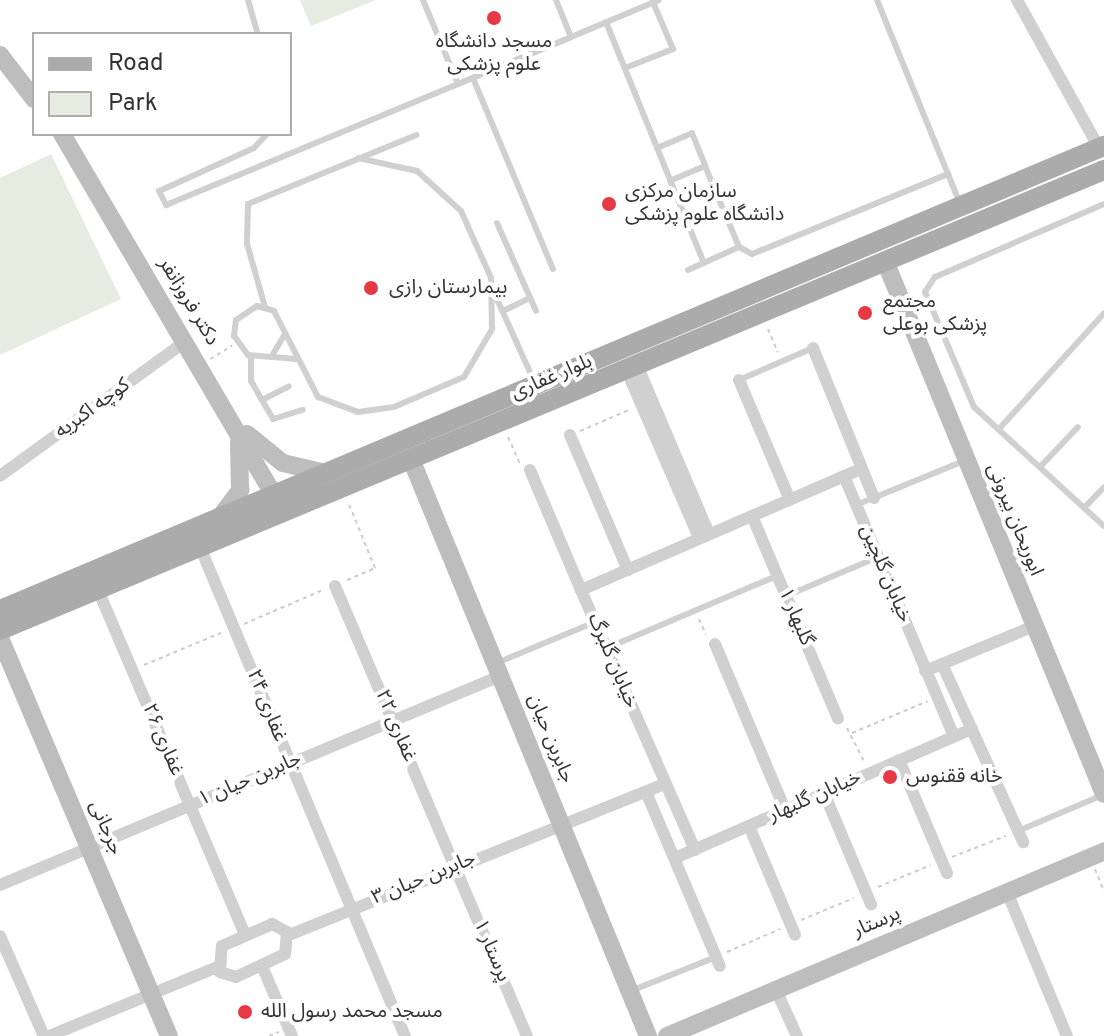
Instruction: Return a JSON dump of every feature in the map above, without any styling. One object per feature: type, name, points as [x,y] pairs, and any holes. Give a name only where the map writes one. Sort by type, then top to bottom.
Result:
[{"type":"main road","name":"بلوار غفاری","points":[[0,610],[1101,147]]},
{"type":"main road","name":"بلوار غفاری","points":[[0,630],[1104,170]]},
{"type":"street","points":[[1017,0],[1101,147]]},
{"type":"street","points":[[0,55],[32,96]]},
{"type":"street","name":"دکتر فروزانفر","points":[[63,136],[274,495]]},
{"type":"street","name":"ابوریحان بیرونی","points":[[885,261],[1104,794]]},
{"type":"street","name":"کوچه اکبریه","points":[[0,476],[186,341]]},
{"type":"street","points":[[813,348],[874,498]]},
{"type":"street","points":[[631,367],[641,404],[704,536]]},
{"type":"street","points":[[631,367],[704,536]]},
{"type":"street","points":[[739,380],[790,500]]},
{"type":"street","points":[[233,421],[283,463],[326,473]]},
{"type":"street","points":[[219,518],[240,490],[233,421]]},
{"type":"street","points":[[570,435],[628,570]]},
{"type":"street","name":"جابربن حیان","points":[[411,459],[630,992],[644,1035]]},
{"type":"street","name":"خیابان گلبرگ","points":[[695,850],[581,590],[861,469]]},
{"type":"street","points":[[530,470],[581,590]]},
{"type":"street","name":"خیابان گلچین","points":[[844,476],[925,671]]},
{"type":"street","name":"گلبهار ۱","points":[[752,516],[838,719]]},
{"type":"street","name":"غفاری ۲۴","points":[[200,547],[405,1036]]},
{"type":"street","name":"غفاری ۲۲","points":[[335,586],[455,866]]},
{"type":"street","name":"غفاری ۲۶","points":[[98,590],[245,935]]},
{"type":"street","points":[[954,736],[925,671],[1034,626]]},
{"type":"street","name":"جرجانی","points":[[0,638],[169,1036]]},
{"type":"street","points":[[715,644],[785,810]]},
{"type":"street","points":[[942,664],[1020,836]]},
{"type":"street","name":"جابربن حیان ۱","points":[[0,885],[392,721],[498,670]]},
{"type":"street","name":"خیابان گلبهار","points":[[675,858],[972,729]]},
{"type":"street","points":[[899,760],[947,873]]},
{"type":"street","name":"جابربن حیان ۳","points":[[289,935],[560,823],[665,784]]},
{"type":"street","points":[[646,792],[718,962]]},
{"type":"street","points":[[824,793],[871,904]]},
{"type":"street","points":[[749,826],[795,935]]},
{"type":"street","name":"پرستار","points":[[667,1036],[1097,854]]},
{"type":"street","name":"پرستار ۱","points":[[455,866],[527,1036]]},
{"type":"street","points":[[1007,892],[1067,1036]]},
{"type":"street","points":[[272,924],[289,935],[285,954],[262,966],[236,977],[217,967],[222,946],[245,935],[272,924]]},
{"type":"street","points":[[0,936],[46,1036],[217,967]]},
{"type":"street","points":[[262,966],[292,1036]]},
{"type":"street","points":[[776,990],[797,1036]]},
{"type":"lane","points":[[248,0],[257,32]]},
{"type":"lane","points":[[423,0],[458,84]]},
{"type":"lane","points":[[556,0],[571,37]]},
{"type":"lane","points":[[877,0],[961,206]]},
{"type":"lane","points":[[265,136],[254,148],[159,191],[166,205],[656,1],[673,49],[625,68]]},
{"type":"lane","points":[[606,22],[704,263]]},
{"type":"lane","points":[[473,78],[553,269]]},
{"type":"lane","points":[[657,148],[692,133],[739,247]]},
{"type":"lane","points":[[416,135],[257,198],[244,211],[265,307],[280,317],[296,359],[329,404],[358,412],[394,407],[476,367],[492,329],[494,293]]},
{"type":"lane","points":[[358,158],[417,171],[448,195],[482,245],[494,293],[536,385]]},
{"type":"lane","points":[[670,181],[705,166]]},
{"type":"lane","points":[[332,168],[335,177]]},
{"type":"lane","points":[[688,270],[739,247],[758,254],[948,174]]},
{"type":"lane","points":[[1104,204],[935,277],[925,287],[967,397],[1104,526]]},
{"type":"lane","points":[[497,223],[536,311]]},
{"type":"lane","points":[[503,311],[530,298]]},
{"type":"lane","points":[[265,307],[241,313],[236,344],[251,356],[296,359]]},
{"type":"lane","points":[[999,429],[1104,313]]},
{"type":"lane","points":[[271,355],[285,334]]},
{"type":"lane","points":[[739,380],[813,348]]},
{"type":"lane","points":[[251,356],[251,381],[277,421],[303,410]]},
{"type":"lane","points":[[262,400],[289,386]]},
{"type":"lane","points":[[1040,467],[1078,427]]},
{"type":"lane","points":[[856,505],[966,460]]},
{"type":"lane","points":[[1084,508],[1104,487]]},
{"type":"lane","points":[[786,596],[878,557]]},
{"type":"lane","points":[[607,648],[777,576]]},
{"type":"lane","points":[[498,670],[544,643],[595,622]]},
{"type":"lane","points":[[1020,836],[1104,794]]},
{"type":"lane","points":[[630,992],[718,962]]},
{"type":"path","points":[[761,313],[781,362]]},
{"type":"path","points":[[200,365],[236,344]]},
{"type":"path","points":[[570,435],[641,404]]},
{"type":"path","points":[[501,421],[521,468],[530,470]]},
{"type":"path","points":[[132,670],[375,568],[342,488]]},
{"type":"path","points":[[696,611],[715,644]]},
{"type":"path","points":[[852,733],[937,698]]},
{"type":"path","points":[[838,719],[852,733],[869,773]]},
{"type":"path","points":[[1097,854],[1104,891]]},
{"type":"green space","points":[[300,0],[376,0],[311,26]]},
{"type":"green space","points":[[51,154],[121,299],[0,355],[0,178]]},
{"type":"place","name":"مسجد دانشگاه علوم پزشکی","points":[[494,18]]},
{"type":"place","name":"سازمان مرکزی دانشگاه علوم پزشکی","points":[[609,204]]},
{"type":"place","name":"بیمارستان رازی","points":[[371,288]]},
{"type":"place","name":"مجتمع پزشکی بوعلی","points":[[865,313]]},
{"type":"place","name":"خانه ققنوس","points":[[890,777]]},
{"type":"place","name":"مسجد محمد رسول الله","points":[[245,1012]]}]
